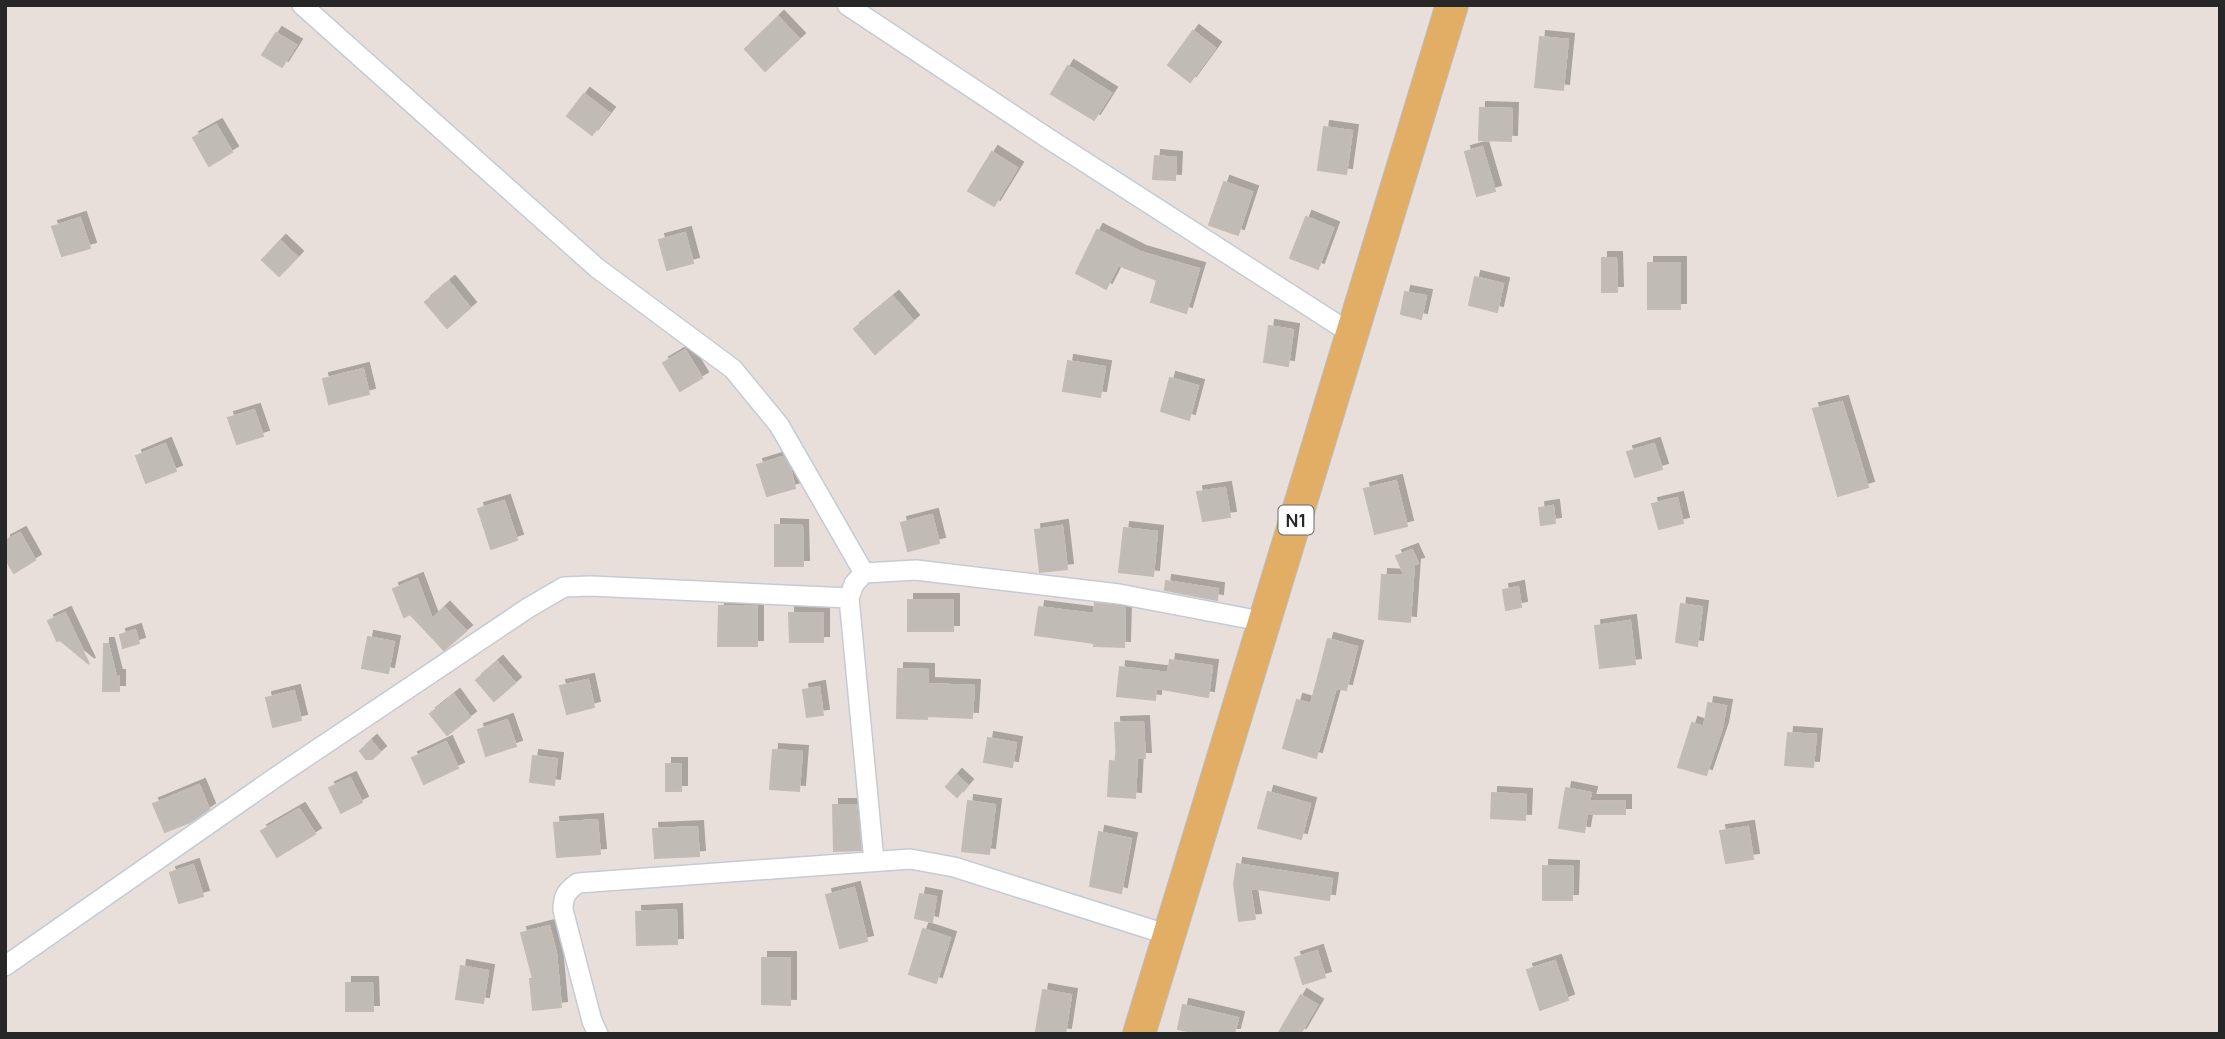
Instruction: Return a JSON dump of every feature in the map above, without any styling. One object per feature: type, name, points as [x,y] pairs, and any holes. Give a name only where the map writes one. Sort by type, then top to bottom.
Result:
[{"type":"main road","name":"N1","points":[[1139,1034],[1452,5]]},
{"type":"street","points":[[302,5],[597,268],[733,369],[779,425],[864,573]]},
{"type":"street","points":[[847,5],[1352,334]]},
{"type":"street","points":[[874,862],[849,598],[854,584],[864,573],[916,570],[1119,594],[1266,622]]},
{"type":"street","points":[[5,967],[290,767],[528,608],[564,587],[849,598]]},
{"type":"street","points":[[598,1034],[592,1021],[564,910],[563,898],[569,889],[578,883],[910,859],[954,867],[1169,935]]},
{"type":"building","points":[[778,17],[799,39],[765,71],[745,49]]},
{"type":"building","points":[[1193,31],[1215,48],[1190,82],[1168,65]]},
{"type":"building","points":[[276,33],[296,45],[282,67],[262,55]]},
{"type":"building","points":[[1540,37],[1568,40],[1563,90],[1535,87]]},
{"type":"building","points":[[1068,66],[1111,93],[1094,120],[1051,94]]},
{"type":"building","points":[[584,94],[609,113],[592,135],[567,116]]},
{"type":"building","points":[[1480,108],[1512,109],[1511,141],[1479,140]]},
{"type":"building","points":[[216,125],[232,152],[209,166],[193,138]]},
{"type":"building","points":[[1324,127],[1352,131],[1346,174],[1318,170]]},
{"type":"building","points":[[1482,147],[1495,191],[1477,196],[1465,152]]},
{"type":"building","points":[[992,152],[1017,168],[994,206],[968,191]]},
{"type":"building","points":[[1155,156],[1176,158],[1175,180],[1153,179]]},
{"type":"building","points":[[1224,182],[1252,192],[1238,235],[1209,225]]},
{"type":"building","points":[[1306,217],[1333,228],[1318,269],[1290,258]]},
{"type":"building","points":[[80,218],[90,248],[62,256],[52,227]]},
{"type":"building","points":[[1097,230],[1140,252],[1199,269],[1186,313],[1151,302],[1157,280],[1118,265],[1106,289],[1076,273]]},
{"type":"building","points":[[685,233],[693,263],[667,270],[659,240]]},
{"type":"building","points":[[280,241],[297,257],[279,276],[262,260]]},
{"type":"building","points":[[1602,258],[1616,258],[1617,292],[1602,292]]},
{"type":"building","points":[[1648,263],[1680,263],[1680,309],[1648,309]]},
{"type":"building","points":[[1475,277],[1503,284],[1497,312],[1469,305]]},
{"type":"building","points":[[449,282],[470,308],[447,328],[425,302]]},
{"type":"building","points":[[1405,292],[1426,296],[1421,319],[1401,314]]},
{"type":"building","points":[[893,297],[913,321],[875,354],[854,329]]},
{"type":"building","points":[[1269,326],[1293,330],[1288,366],[1264,362]]},
{"type":"building","points":[[685,350],[702,378],[680,391],[663,363]]},
{"type":"building","points":[[1068,361],[1105,367],[1100,397],[1063,391]]},
{"type":"building","points":[[363,369],[369,394],[329,404],[323,379]]},
{"type":"building","points":[[1170,378],[1198,386],[1189,420],[1161,411]]},
{"type":"building","points":[[1842,402],[1868,487],[1838,496],[1813,409]]},
{"type":"building","points":[[254,410],[263,436],[237,444],[228,418]]},
{"type":"building","points":[[165,444],[176,471],[146,483],[136,456]]},
{"type":"building","points":[[1654,444],[1662,469],[1635,477],[1627,452]]},
{"type":"building","points":[[783,457],[790,468],[795,488],[767,496],[757,465]]},
{"type":"building","points":[[1396,481],[1407,526],[1375,534],[1364,489]]},
{"type":"building","points":[[1225,488],[1230,517],[1203,521],[1197,492]]},
{"type":"building","points":[[1677,498],[1683,523],[1659,529],[1652,504]]},
{"type":"building","points":[[504,501],[517,540],[491,549],[478,509]]},
{"type":"building","points":[[1553,506],[1555,523],[1541,525],[1539,508]]},
{"type":"building","points":[[932,515],[939,543],[908,551],[901,523]]},
{"type":"building","points":[[775,525],[802,526],[803,566],[775,566]]},
{"type":"building","points":[[1062,526],[1067,569],[1040,572],[1035,530]]},
{"type":"building","points":[[1124,528],[1157,532],[1153,576],[1119,572]]},
{"type":"building","points":[[20,533],[35,560],[14,573],[5,558],[5,541]]},
{"type":"building","points":[[1412,550],[1418,563],[1414,564],[1410,622],[1379,619],[1382,575],[1405,576],[1396,556]]},
{"type":"building","points":[[417,579],[432,619],[444,608],[466,631],[444,650],[410,614],[404,617],[393,589]]},
{"type":"building","points":[[1166,581],[1218,589],[1217,600],[1165,590]]},
{"type":"building","points":[[1518,587],[1521,607],[1506,610],[1503,590]]},
{"type":"building","points":[[908,600],[953,600],[953,631],[908,631]]},
{"type":"building","points":[[1095,603],[1125,608],[1124,647],[1094,646],[1094,643],[1035,635],[1039,607],[1094,614]]},
{"type":"building","points":[[1681,604],[1702,607],[1697,646],[1676,642]]},
{"type":"building","points":[[719,606],[757,606],[757,646],[718,646]]},
{"type":"building","points":[[65,613],[89,664],[60,640],[57,641],[48,621]]},
{"type":"building","points":[[789,613],[823,613],[823,642],[790,642]]},
{"type":"building","points":[[1630,621],[1635,664],[1600,668],[1595,626]]},
{"type":"building","points":[[135,630],[139,643],[123,648],[120,635]]},
{"type":"building","points":[[368,637],[394,642],[388,673],[362,668]]},
{"type":"building","points":[[1328,639],[1357,647],[1346,690],[1336,688],[1316,758],[1283,748],[1297,700],[1311,704]]},
{"type":"building","points":[[104,644],[108,644],[116,676],[119,676],[119,691],[103,691]]},
{"type":"building","points":[[1170,660],[1212,666],[1208,697],[1156,688],[1155,700],[1117,696],[1120,667],[1168,673]]},
{"type":"building","points":[[497,662],[515,683],[494,701],[476,680]]},
{"type":"building","points":[[898,669],[928,670],[928,684],[974,686],[972,718],[897,718]]},
{"type":"building","points":[[588,680],[594,707],[567,714],[560,686]]},
{"type":"building","points":[[819,687],[823,715],[807,717],[803,690]]},
{"type":"building","points":[[294,691],[301,720],[273,727],[266,698]]},
{"type":"building","points":[[454,695],[470,717],[447,735],[430,714]]},
{"type":"building","points":[[1708,703],[1726,706],[1722,728],[1706,775],[1678,767],[1692,723],[1704,727]]},
{"type":"building","points":[[507,720],[516,746],[486,756],[478,730]]},
{"type":"building","points":[[1143,722],[1145,758],[1137,758],[1135,798],[1108,796],[1110,761],[1117,762],[1115,723]]},
{"type":"building","points":[[1788,733],[1816,735],[1813,767],[1785,765]]},
{"type":"building","points":[[988,738],[1016,743],[1012,767],[984,762]]},
{"type":"building","points":[[371,741],[380,752],[372,759],[366,759],[360,751]]},
{"type":"building","points":[[446,742],[458,768],[424,784],[412,758]]},
{"type":"building","points":[[773,750],[802,752],[799,791],[770,789]]},
{"type":"building","points":[[533,756],[557,759],[554,785],[530,782]]},
{"type":"building","points":[[666,764],[681,764],[681,791],[666,791]]},
{"type":"building","points":[[956,775],[967,785],[957,797],[946,787]]},
{"type":"building","points":[[350,778],[362,802],[341,813],[329,788]]},
{"type":"building","points":[[199,785],[209,809],[190,822],[165,832],[153,804]]},
{"type":"building","points":[[1566,788],[1591,793],[1589,801],[1625,801],[1625,814],[1587,814],[1584,832],[1559,828]]},
{"type":"building","points":[[1268,792],[1310,804],[1301,839],[1258,828]]},
{"type":"building","points":[[1492,793],[1526,795],[1525,820],[1491,818]]},
{"type":"building","points":[[968,801],[995,805],[989,854],[962,851]]},
{"type":"building","points":[[833,805],[856,805],[861,850],[834,851]]},
{"type":"building","points":[[299,809],[315,834],[277,857],[261,831]]},
{"type":"building","points":[[597,820],[600,854],[557,857],[554,823]]},
{"type":"building","points":[[697,827],[699,856],[655,858],[653,829]]},
{"type":"building","points":[[1748,827],[1753,859],[1726,863],[1720,831]]},
{"type":"building","points":[[1099,832],[1131,839],[1121,893],[1090,886]]},
{"type":"building","points":[[1237,864],[1332,879],[1329,900],[1250,888],[1255,919],[1239,921],[1234,884]]},
{"type":"building","points":[[193,865],[203,896],[179,903],[170,873]]},
{"type":"building","points":[[1543,866],[1573,867],[1572,900],[1543,900]]},
{"type":"building","points":[[854,888],[867,941],[840,948],[826,895]]},
{"type":"building","points":[[920,894],[936,897],[932,922],[915,918]]},
{"type":"building","points":[[676,910],[677,944],[637,945],[636,912]]},
{"type":"building","points":[[549,926],[556,953],[561,1007],[533,1010],[530,979],[533,979],[521,933]]},
{"type":"building","points":[[923,929],[950,938],[936,983],[909,974]]},
{"type":"building","points":[[1317,951],[1325,977],[1303,984],[1295,958]]},
{"type":"building","points":[[762,958],[790,958],[790,1005],[762,1004]]},
{"type":"building","points":[[1555,961],[1568,1000],[1540,1010],[1527,970]]},
{"type":"building","points":[[461,966],[488,971],[483,1003],[456,999]]},
{"type":"building","points":[[346,983],[372,983],[373,1011],[346,1011]]},
{"type":"building","points":[[1043,990],[1071,995],[1065,1034],[1036,1031]]},
{"type":"building","points":[[1301,995],[1317,1005],[1300,1034],[1278,1034]]},
{"type":"building","points":[[1183,1005],[1238,1018],[1234,1034],[1200,1034],[1178,1029]]}]
